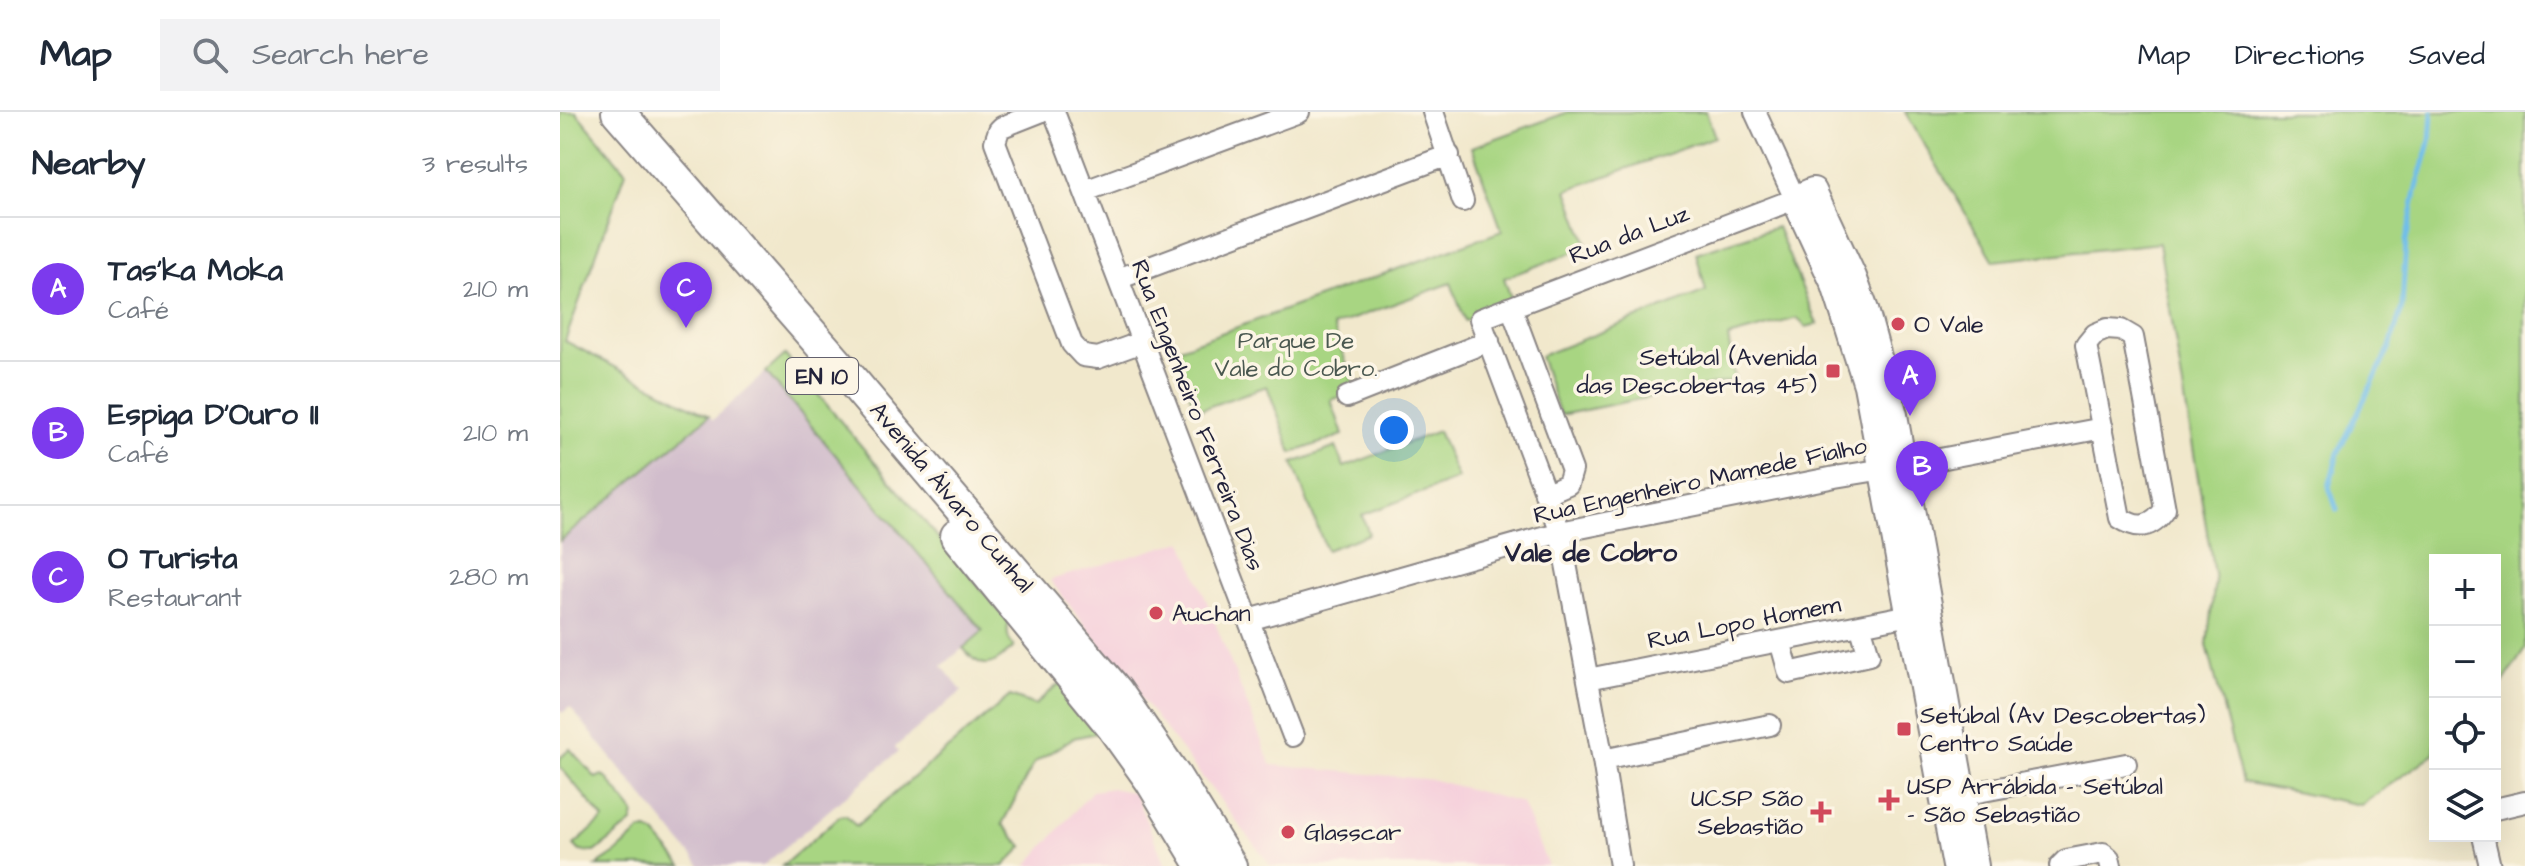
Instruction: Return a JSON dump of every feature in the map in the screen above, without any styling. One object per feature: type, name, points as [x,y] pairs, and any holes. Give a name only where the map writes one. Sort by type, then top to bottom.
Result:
[{"type":"main road","name":"Avenida Álvaro Cunhal","points":[[613,113],[1113,727],[1151,780],[1203,866]]},
{"type":"main road","name":"Avenida Álvaro Cunhal","points":[[613,113],[861,390],[1116,691],[1175,777],[1230,866]]},
{"type":"street","points":[[1040,112],[1002,127],[995,142],[1072,344],[1083,356],[1098,358],[1142,342]]},
{"type":"street","name":"Rua Engenheiro Ferreira Dias","points":[[1054,112],[1293,736]]},
{"type":"street","points":[[1085,191],[1299,112]]},
{"type":"street","points":[[1433,112],[1463,201]]},
{"type":"street","points":[[1755,112],[1795,199],[1813,191],[1853,277],[1883,367],[1910,615],[1956,866]]},
{"type":"street","points":[[1118,279],[1449,155]]},
{"type":"street","name":"Rua da Luz","points":[[1489,341],[1480,319],[1795,199]]},
{"type":"street","points":[[1511,307],[1572,470],[1568,484],[1545,494]]},
{"type":"street","points":[[2121,330],[2133,337],[2165,509],[2144,526],[2134,526],[2120,518],[2103,428],[2086,345],[2101,331],[2121,330]]},
{"type":"street","points":[[1347,397],[1489,341],[1560,532],[1620,866]]},
{"type":"street","name":"Rua Engenheiro Mamede Fialho","points":[[1249,620],[1560,532],[2103,428]]},
{"type":"street","points":[[1893,468],[1975,866]]},
{"type":"street","name":"Rua Lopo Homem","points":[[1588,679],[1910,615]]},
{"type":"street","points":[[1780,641],[1789,673],[1869,655],[1860,625]]},
{"type":"street","points":[[1603,760],[1770,725]]},
{"type":"street","points":[[1962,795],[2126,764]]},
{"type":"street","points":[[2501,808],[2525,802]]},
{"type":"street","points":[[2484,842],[2490,866]]},
{"type":"street","points":[[2060,866],[2066,860],[2103,853],[2108,856],[2111,866]]},
{"type":"shaded area","points":[[766,372],[983,631],[942,666],[962,691],[895,747],[898,752],[763,866],[700,866],[570,707],[562,713],[560,710],[560,541],[709,416],[713,420]]},
{"type":"shaded area","points":[[1183,541],[1271,765],[1434,780],[1522,803],[1548,866],[1271,866],[1050,580]]},
{"type":"shaded area","points":[[1112,788],[1134,793],[1166,866],[1027,866],[1092,791]]},
{"type":"green space","points":[[560,112],[576,112],[626,172],[565,341],[709,416],[560,541]]},
{"type":"green space","name":"Parque De Vale do Cobro.","points":[[1568,112],[1706,112],[1715,137],[1567,190],[1588,247],[1504,278],[1513,304],[1465,321],[1451,283],[1333,326],[1356,391],[1331,400],[1343,435],[1292,453],[1267,386],[1196,411],[1174,350],[1502,231],[1472,147]]},
{"type":"green space","points":[[1905,112],[2525,112],[2525,649],[2501,686],[2501,554],[2429,554],[2429,757],[2361,805],[2242,782],[2207,645],[2215,580],[2159,243],[1994,261]]},
{"type":"green space","points":[[1777,227],[1817,324],[1806,327],[1797,318],[1728,337],[1735,380],[1560,415],[1540,356],[1706,291],[1696,253]]},
{"type":"green space","points":[[785,355],[1009,622],[1008,635],[1014,647],[1000,659],[983,664],[963,648],[983,631],[766,372]]},
{"type":"green space","points":[[1438,431],[1458,479],[1362,515],[1369,534],[1326,550],[1293,463],[1336,447],[1344,467]]},
{"type":"green space","points":[[1060,683],[1101,732],[1073,738],[1034,763],[1002,824],[1023,847],[1004,866],[782,866],[840,816],[846,815],[856,826],[1010,696],[1035,705]]},
{"type":"green space","points":[[570,749],[596,778],[606,777],[634,813],[632,823],[595,852],[580,851],[574,845],[604,819],[560,767],[560,758]]},
{"type":"green space","points":[[640,831],[655,834],[682,866],[596,866]]},
{"type":"waterway","points":[[2337,510],[2329,487],[2338,453],[2390,347],[2402,307],[2406,241],[2430,142],[2432,112]]},
{"type":"place","name":"O Vale","points":[[1898,324]]},
{"type":"place","name":"O Turista","points":[[686,328]]},
{"type":"place","name":"Setúbal (Avenida das Descobertas 45)","points":[[1833,371]]},
{"type":"place","name":"Tas'ka Moka","points":[[1910,416]]},
{"type":"place","name":"Espiga D'Ouro II","points":[[1922,507]]},
{"type":"place","name":"Auchan","points":[[1156,613]]},
{"type":"place","name":"Setúbal (Av Descobertas) Centro Saúde","points":[[1904,729]]},
{"type":"place","name":"USP Arrábida - Setúbal - São Sebastião","points":[[1889,800]]},
{"type":"place","name":"UCSP São Sebastião","points":[[1821,812]]},
{"type":"place","name":"Glasscar","points":[[1288,832]]},
{"type":"district","name":"Vale de Cobro","points":[[1591,552]]}]
